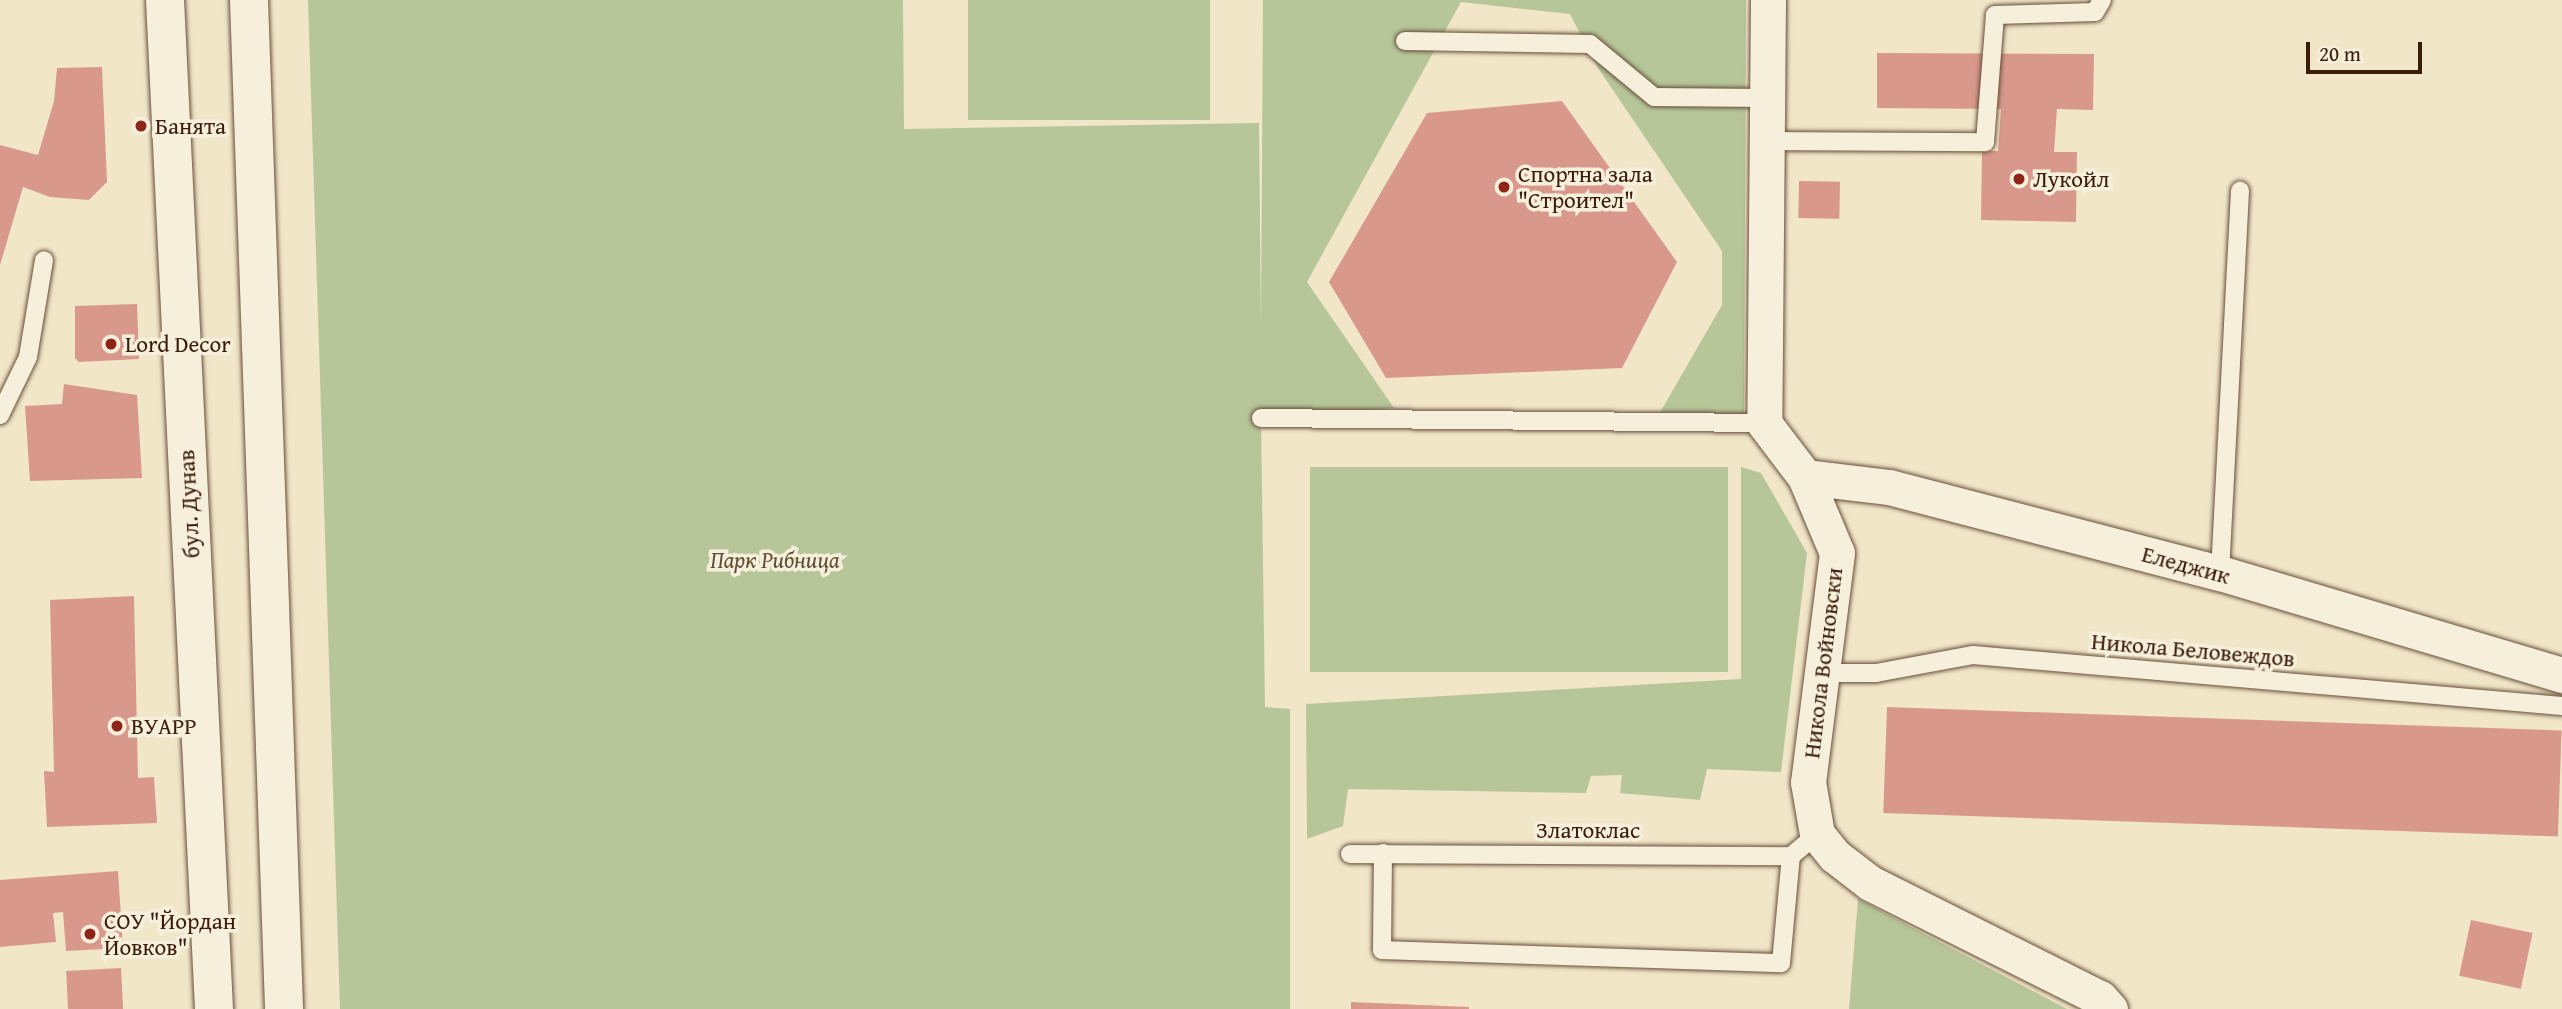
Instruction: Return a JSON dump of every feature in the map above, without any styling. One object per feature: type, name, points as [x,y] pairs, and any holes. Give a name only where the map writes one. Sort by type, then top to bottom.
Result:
[{"type":"main road","name":"бул. Дунав","points":[[164,0],[214,1009]]},
{"type":"main road","points":[[249,0],[284,1009]]},
{"type":"street","points":[[1764,423],[1768,0]]},
{"type":"street","name":"Никола Войновски","points":[[1764,423],[1805,477],[1837,553],[1808,782],[1817,834]]},
{"type":"street","name":"Еледжик","points":[[1805,477],[1889,487],[2220,573],[2562,675]]},
{"type":"street","points":[[1817,834],[1835,856],[1870,883],[2100,998],[2110,1009]]},
{"type":"lane","points":[[1765,141],[1985,142],[1995,15],[2095,12],[2102,0]]},
{"type":"lane","points":[[1405,41],[1590,44],[1654,97],[1765,98]]},
{"type":"lane","points":[[2220,573],[2240,191]]},
{"type":"lane","points":[[0,415],[27,357],[44,260]]},
{"type":"lane","points":[[1261,418],[1764,423]]},
{"type":"lane","name":"Никола Беловеждов","points":[[1822,673],[1876,673],[1973,655],[2562,706]]},
{"type":"lane","points":[[1383,853],[1382,950],[1781,963],[1791,856],[1817,834]]},
{"type":"lane","name":"Златоклас","points":[[1350,853],[1791,856]]},
{"type":"green space","name":"Парк Рибница","points":[[308,0],[903,0],[904,129],[1259,123],[1261,325],[1263,0],[1746,0],[1744,418],[1658,416],[1722,305],[1722,251],[1598,68],[1570,14],[1461,2],[1307,282],[1394,408],[1261,418],[1265,707],[1290,709],[1290,1009],[340,1009]]},
{"type":"green space","points":[[968,0],[1210,0],[1210,120],[968,120]]},
{"type":"green space","points":[[1310,467],[1728,467],[1728,672],[1310,672]]},
{"type":"green space","points":[[1741,467],[1761,473],[1807,553],[1781,772],[1707,769],[1700,800],[1620,793],[1622,775],[1591,776],[1586,793],[1348,789],[1343,826],[1307,839],[1306,704],[1741,679]]},
{"type":"green space","points":[[1858,899],[2067,1009],[1849,1009]]},
{"type":"building","points":[[1877,53],[2094,54],[2093,110],[2057,109],[2054,152],[2077,152],[2076,222],[1981,220],[1982,151],[1998,151],[2001,109],[1877,108]]},
{"type":"building","points":[[102,67],[107,182],[89,200],[50,197],[23,187],[0,265],[0,145],[38,155],[54,101],[57,68]]},
{"type":"building","name":"Спортна зала \"Строител\"","points":[[1562,101],[1677,262],[1622,368],[1386,378],[1329,282],[1427,113]]},
{"type":"building","points":[[1799,181],[1840,182],[1839,219],[1798,218]]},
{"type":"building","points":[[137,304],[139,359],[79,362],[75,358],[75,306]]},
{"type":"building","points":[[64,384],[137,395],[142,478],[30,481],[25,406],[62,404]]},
{"type":"building","points":[[134,596],[138,778],[154,777],[157,823],[47,827],[44,771],[54,772],[50,600]]},
{"type":"building","points":[[1887,707],[2562,731],[2558,836],[1883,813]]},
{"type":"building","points":[[118,871],[123,948],[66,951],[63,912],[53,913],[56,942],[0,947],[0,880]]},
{"type":"building","points":[[2471,920],[2533,933],[2521,989],[2459,976]]},
{"type":"building","points":[[121,968],[123,1009],[68,1009],[66,971]]},
{"type":"building","points":[[1351,1002],[1469,1007],[1469,1009],[1351,1009]]},
{"type":"place","name":"Банята","points":[[141,126]]},
{"type":"place","name":"Лукойл","points":[[2019,179]]},
{"type":"place","name":"Спортна зала \"Строител\"","points":[[1504,187]]},
{"type":"place","name":"Lord Decor","points":[[111,344]]},
{"type":"place","name":"ВУАРР","points":[[117,726]]},
{"type":"place","name":"СОУ \"Йордан Йовков\"","points":[[90,934]]}]
